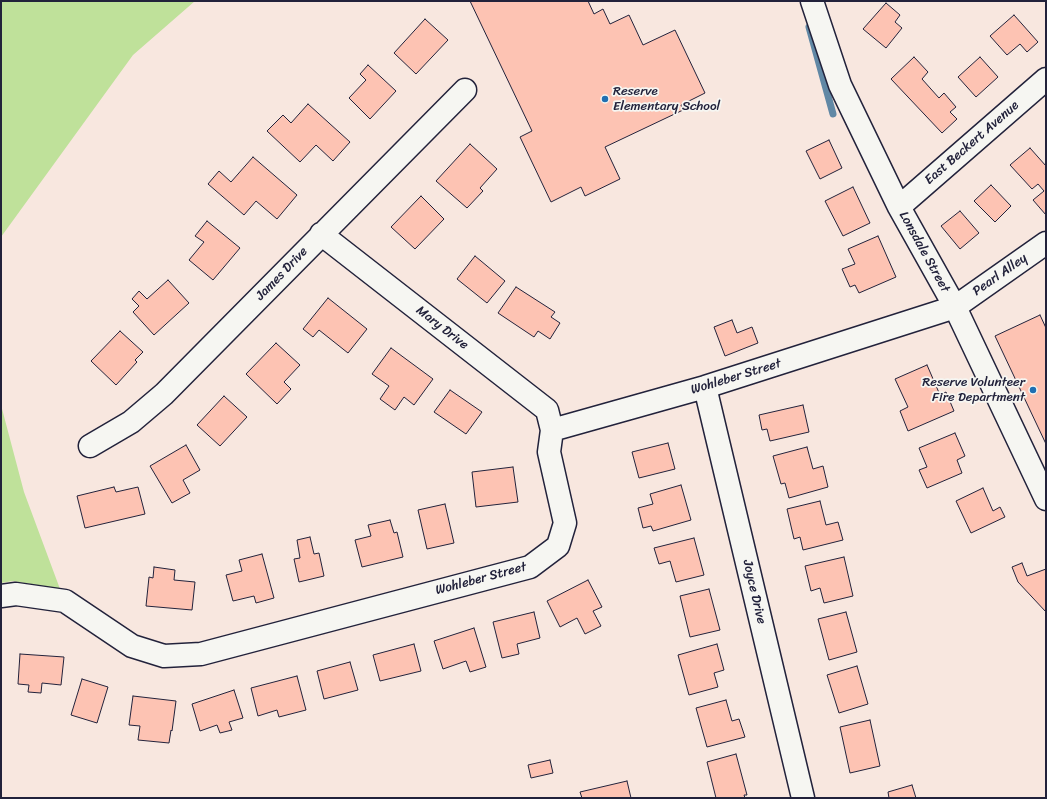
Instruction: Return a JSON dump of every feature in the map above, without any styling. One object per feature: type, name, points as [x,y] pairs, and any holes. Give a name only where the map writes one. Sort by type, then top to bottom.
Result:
[{"type":"street","name":"Lonsdale Street","points":[[812,1],[840,85],[899,207],[955,306],[1046,499]]},
{"type":"street","name":"East Beckert Avenue","points":[[899,207],[1046,79]]},
{"type":"street","name":"James Drive","points":[[90,446],[131,422],[164,394],[465,90]]},
{"type":"street","name":"Mary Drive","points":[[322,234],[547,410],[552,430]]},
{"type":"street","name":"Pearl Alley","points":[[955,306],[1046,243]]},
{"type":"street","name":"Wohleber Street","points":[[1,596],[16,594],[64,601],[132,646],[164,656],[201,654],[530,567],[558,546],[566,523],[549,452],[552,430],[705,387],[955,306]]},
{"type":"street","name":"Joyce Drive","points":[[705,387],[803,798]]},
{"type":"green space","points":[[1,1],[195,1],[133,55],[1,237]]},
{"type":"green space","points":[[1,405],[24,492],[60,589],[13,581],[1,583]]},
{"type":"building","name":"Reserve Elementary School","points":[[470,1],[588,1],[594,14],[603,9],[610,24],[629,15],[643,45],[675,30],[705,93],[681,105],[683,110],[605,147],[620,179],[585,196],[581,187],[551,202],[520,137],[532,131]]},
{"type":"building","points":[[886,3],[900,15],[895,22],[902,28],[886,48],[863,29]]},
{"type":"building","points":[[1014,15],[1038,42],[1027,52],[1020,44],[1007,55],[990,36]]},
{"type":"building","points":[[425,19],[448,40],[416,74],[394,53]]},
{"type":"building","points":[[914,57],[928,72],[922,79],[939,98],[944,93],[956,107],[950,112],[957,119],[942,133],[891,79]]},
{"type":"building","points":[[980,57],[998,77],[976,97],[958,77]]},
{"type":"building","points":[[368,65],[396,91],[370,119],[349,98],[366,80],[360,74]]},
{"type":"building","points":[[308,104],[350,142],[333,161],[316,145],[300,162],[267,131],[283,115],[291,123]]},
{"type":"building","points":[[829,140],[842,168],[820,179],[806,151]]},
{"type":"building","points":[[470,144],[497,169],[480,188],[483,191],[467,208],[436,181]]},
{"type":"building","points":[[1030,148],[1046,166],[1046,215],[1033,200],[1044,191],[1038,184],[1032,189],[1010,165]]},
{"type":"building","points":[[253,157],[297,195],[277,219],[256,201],[244,215],[208,184],[219,171],[231,182]]},
{"type":"building","points":[[991,185],[1011,206],[995,222],[974,201]]},
{"type":"building","points":[[853,187],[870,223],[843,236],[825,201]]},
{"type":"building","points":[[421,196],[444,219],[415,249],[391,227]]},
{"type":"building","points":[[960,211],[979,233],[960,249],[941,226]]},
{"type":"building","points":[[207,221],[240,248],[213,280],[189,260],[204,242],[195,236]]},
{"type":"building","points":[[878,236],[896,277],[859,293],[855,285],[850,287],[842,269],[855,264],[848,249]]},
{"type":"building","points":[[475,256],[505,281],[487,303],[457,279]]},
{"type":"building","points":[[168,280],[189,303],[154,335],[133,312],[139,306],[132,299],[139,291],[147,299]]},
{"type":"building","points":[[516,287],[555,312],[551,317],[560,323],[550,339],[538,331],[534,337],[498,313]]},
{"type":"building","points":[[328,298],[367,329],[348,353],[319,330],[313,337],[303,329]]},
{"type":"building","name":"Reserve Volunteer Fire Department","points":[[1040,315],[1046,328],[1046,444],[995,336]]},
{"type":"building","points":[[732,320],[737,333],[752,327],[758,343],[725,356],[714,327]]},
{"type":"building","points":[[120,331],[143,352],[135,360],[137,362],[116,385],[91,361]]},
{"type":"building","points":[[276,343],[300,365],[284,382],[291,389],[277,404],[246,374]]},
{"type":"building","points":[[391,348],[433,379],[414,405],[404,397],[395,410],[380,399],[389,386],[372,374]]},
{"type":"building","points":[[927,365],[940,395],[946,392],[954,411],[908,431],[900,411],[908,407],[895,379]]},
{"type":"building","points":[[450,390],[482,412],[466,434],[434,412]]},
{"type":"building","points":[[224,396],[247,417],[220,446],[197,425]]},
{"type":"building","points":[[803,405],[809,432],[770,441],[767,429],[762,430],[759,415]]},
{"type":"building","points":[[955,433],[965,456],[957,460],[962,473],[927,488],[919,470],[927,467],[919,448]]},
{"type":"building","points":[[668,443],[675,469],[639,478],[632,452]]},
{"type":"building","points":[[186,445],[200,470],[183,480],[190,493],[172,503],[150,466]]},
{"type":"building","points":[[807,447],[813,469],[823,466],[828,487],[789,498],[785,483],[781,484],[773,456]]},
{"type":"building","points":[[513,467],[518,502],[476,507],[472,472]]},
{"type":"building","points":[[681,485],[691,520],[653,531],[651,526],[643,528],[638,508],[653,504],[650,494]]},
{"type":"building","points":[[114,487],[116,492],[138,487],[145,514],[85,528],[77,496]]},
{"type":"building","points":[[983,488],[993,511],[1000,507],[1005,517],[971,533],[956,501]]},
{"type":"building","points":[[820,501],[826,525],[838,522],[843,540],[803,550],[800,537],[794,539],[787,509]]},
{"type":"building","points":[[445,504],[454,543],[427,549],[418,510]]},
{"type":"building","points":[[390,520],[394,533],[397,532],[403,557],[362,567],[355,540],[371,536],[368,525]]},
{"type":"building","points":[[310,537],[314,554],[319,553],[324,576],[299,582],[294,559],[300,558],[297,540]]},
{"type":"building","points":[[694,538],[704,575],[676,582],[670,561],[659,564],[654,548]]},
{"type":"building","points":[[262,554],[274,598],[256,603],[254,596],[233,601],[226,575],[242,571],[239,560]]},
{"type":"building","points":[[844,557],[853,596],[824,603],[820,588],[811,591],[805,566]]},
{"type":"building","points":[[1022,563],[1027,576],[1046,569],[1046,612],[1018,582],[1012,567]]},
{"type":"building","points":[[154,567],[175,570],[174,580],[195,582],[192,610],[146,606],[149,577],[153,578]]},
{"type":"building","points":[[588,580],[602,607],[593,611],[601,626],[585,634],[577,618],[560,627],[547,601]]},
{"type":"building","points":[[709,589],[720,630],[690,637],[680,596]]},
{"type":"building","points":[[534,612],[540,638],[517,644],[519,654],[502,658],[493,622]]},
{"type":"building","points":[[846,612],[857,652],[829,660],[818,619]]},
{"type":"building","points":[[474,628],[486,667],[470,672],[466,661],[443,669],[434,641]]},
{"type":"building","points":[[414,644],[421,671],[380,681],[373,655]]},
{"type":"building","points":[[717,644],[724,670],[714,673],[718,687],[689,695],[678,655]]},
{"type":"building","points":[[20,654],[64,657],[61,685],[42,683],[41,693],[28,692],[29,685],[18,684]]},
{"type":"building","points":[[350,662],[358,690],[324,699],[317,671]]},
{"type":"building","points":[[857,666],[868,704],[839,713],[827,675]]},
{"type":"building","points":[[297,676],[306,710],[279,717],[277,710],[258,716],[251,688]]},
{"type":"building","points":[[82,679],[108,687],[97,723],[71,715]]},
{"type":"building","points":[[234,690],[243,718],[229,722],[232,730],[220,733],[217,725],[200,731],[192,704]]},
{"type":"building","points":[[133,696],[176,701],[169,743],[138,740],[140,726],[129,725]]},
{"type":"building","points":[[726,700],[732,721],[739,719],[745,737],[707,747],[696,708]]},
{"type":"building","points":[[870,720],[880,766],[850,773],[840,727]]},
{"type":"building","points":[[736,754],[747,795],[744,795],[745,798],[716,798],[707,762]]},
{"type":"building","points":[[550,760],[553,773],[531,778],[528,765]]},
{"type":"building","points":[[627,781],[631,798],[582,798],[580,792]]},
{"type":"building","points":[[912,785],[916,798],[889,798],[888,792]]},
{"type":"waterway","points":[[809,27],[833,114]]},
{"type":"place","name":"Reserve Elementary School","points":[[605,99]]},
{"type":"place","name":"Reserve Volunteer Fire Department","points":[[1033,390]]}]
